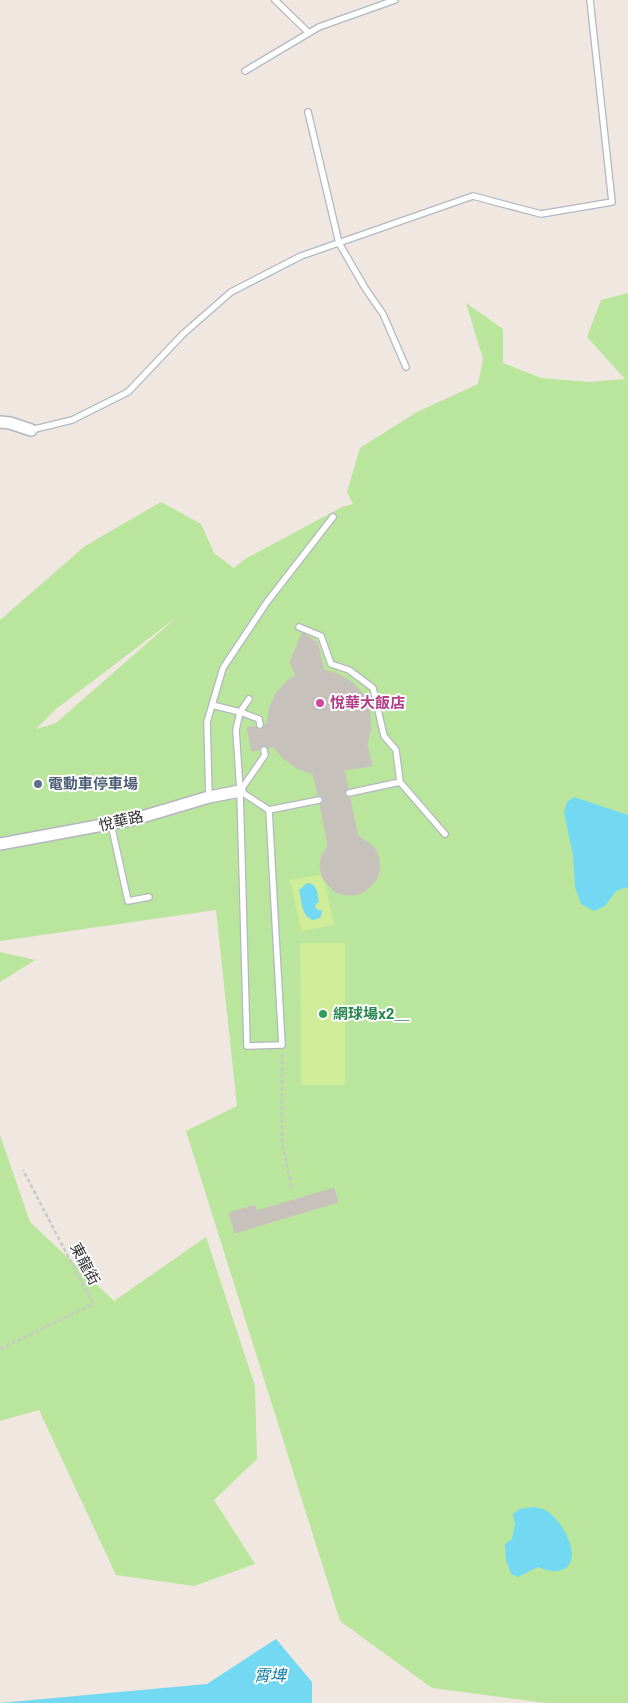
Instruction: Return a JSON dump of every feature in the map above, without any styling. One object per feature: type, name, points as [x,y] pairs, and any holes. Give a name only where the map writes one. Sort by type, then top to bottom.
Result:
[{"type":"street","points":[[0,422],[10,423],[31,430]]},
{"type":"street","name":"悅華路","points":[[0,844],[135,819],[209,797],[240,791]]},
{"type":"lane","points":[[275,0],[309,33]]},
{"type":"lane","points":[[245,71],[319,27],[395,0]]},
{"type":"lane","points":[[31,430],[72,420],[128,392],[183,334],[231,292],[301,256],[473,196],[541,214],[612,202],[590,0]]},
{"type":"lane","points":[[308,112],[339,243],[365,288],[383,314],[406,366]]},
{"type":"lane","points":[[209,797],[207,722],[223,668],[267,602],[333,517]]},
{"type":"lane","points":[[299,627],[321,636],[330,664],[349,670],[373,688],[384,736],[396,750],[400,782],[446,834]]},
{"type":"lane","points":[[249,699],[240,712],[236,730],[240,791],[247,1046],[282,1045],[269,810]]},
{"type":"lane","points":[[212,705],[259,719],[260,725]]},
{"type":"lane","points":[[240,791],[265,755],[264,750]]},
{"type":"lane","points":[[349,793],[400,782]]},
{"type":"lane","points":[[240,791],[269,810],[319,800]]},
{"type":"lane","points":[[111,824],[128,901],[150,897]]},
{"type":"path","points":[[282,1045],[282,1142],[292,1190]]},
{"type":"path","name":"東龍街","points":[[0,1349],[93,1304],[23,1170]]},
{"type":"green space","points":[[628,293],[628,1703],[547,1703],[432,1688],[340,1621],[186,1131],[237,1106],[216,910],[0,941],[0,620],[85,546],[161,502],[201,524],[214,553],[234,568],[245,559],[342,507],[353,504],[347,492],[360,448],[417,412],[478,384],[483,359],[466,303],[503,329],[503,363],[541,378],[589,382],[625,379],[587,337],[601,300]],"holes":[[[177,617],[56,723],[36,729],[56,709]]]},
{"type":"green space","points":[[323,874],[334,925],[301,931],[290,880]]},
{"type":"green space","name":"網球場x2＿","points":[[300,943],[345,943],[345,1085],[301,1085]]},
{"type":"green space","points":[[0,952],[35,960],[0,982]]},
{"type":"green space","points":[[0,1135],[30,1222],[114,1301],[206,1237],[255,1386],[257,1459],[214,1500],[255,1564],[194,1586],[116,1575],[39,1410],[0,1421]]},
{"type":"water","points":[[574,797],[628,815],[628,887],[616,891],[605,906],[594,911],[581,904],[575,887],[573,855],[564,813],[567,802]]},
{"type":"water","points":[[307,883],[315,887],[319,902],[315,907],[318,910],[322,910],[321,917],[314,920],[304,913],[299,890]]},
{"type":"water","points":[[533,1507],[545,1510],[559,1522],[569,1542],[572,1552],[571,1561],[566,1568],[557,1571],[538,1567],[518,1577],[511,1574],[506,1560],[505,1544],[512,1539],[515,1524],[513,1514],[520,1509]]},
{"type":"water","name":"霄埤","points":[[276,1639],[312,1682],[312,1703],[0,1703],[207,1684]]},
{"type":"building","name":"悅華大飯店","points":[[302,633],[317,642],[324,670],[338,674],[353,683],[365,696],[370,712],[371,728],[367,744],[372,766],[344,770],[348,788],[344,794],[350,798],[358,836],[376,850],[380,869],[377,879],[371,886],[364,892],[354,895],[344,895],[335,892],[322,877],[321,857],[328,846],[320,805],[323,799],[318,795],[313,774],[296,768],[273,747],[268,748],[264,745],[259,750],[252,751],[247,728],[255,726],[259,730],[267,724],[269,709],[276,693],[288,680],[296,676],[290,662]]},
{"type":"building","points":[[334,1188],[338,1202],[235,1233],[229,1213],[255,1205],[256,1211]]},
{"type":"place","name":"悅華大飯店","points":[[320,703]]},
{"type":"place","name":"電動車停車場","points":[[38,784]]},
{"type":"place","name":"網球場x2＿","points":[[323,1014]]}]
